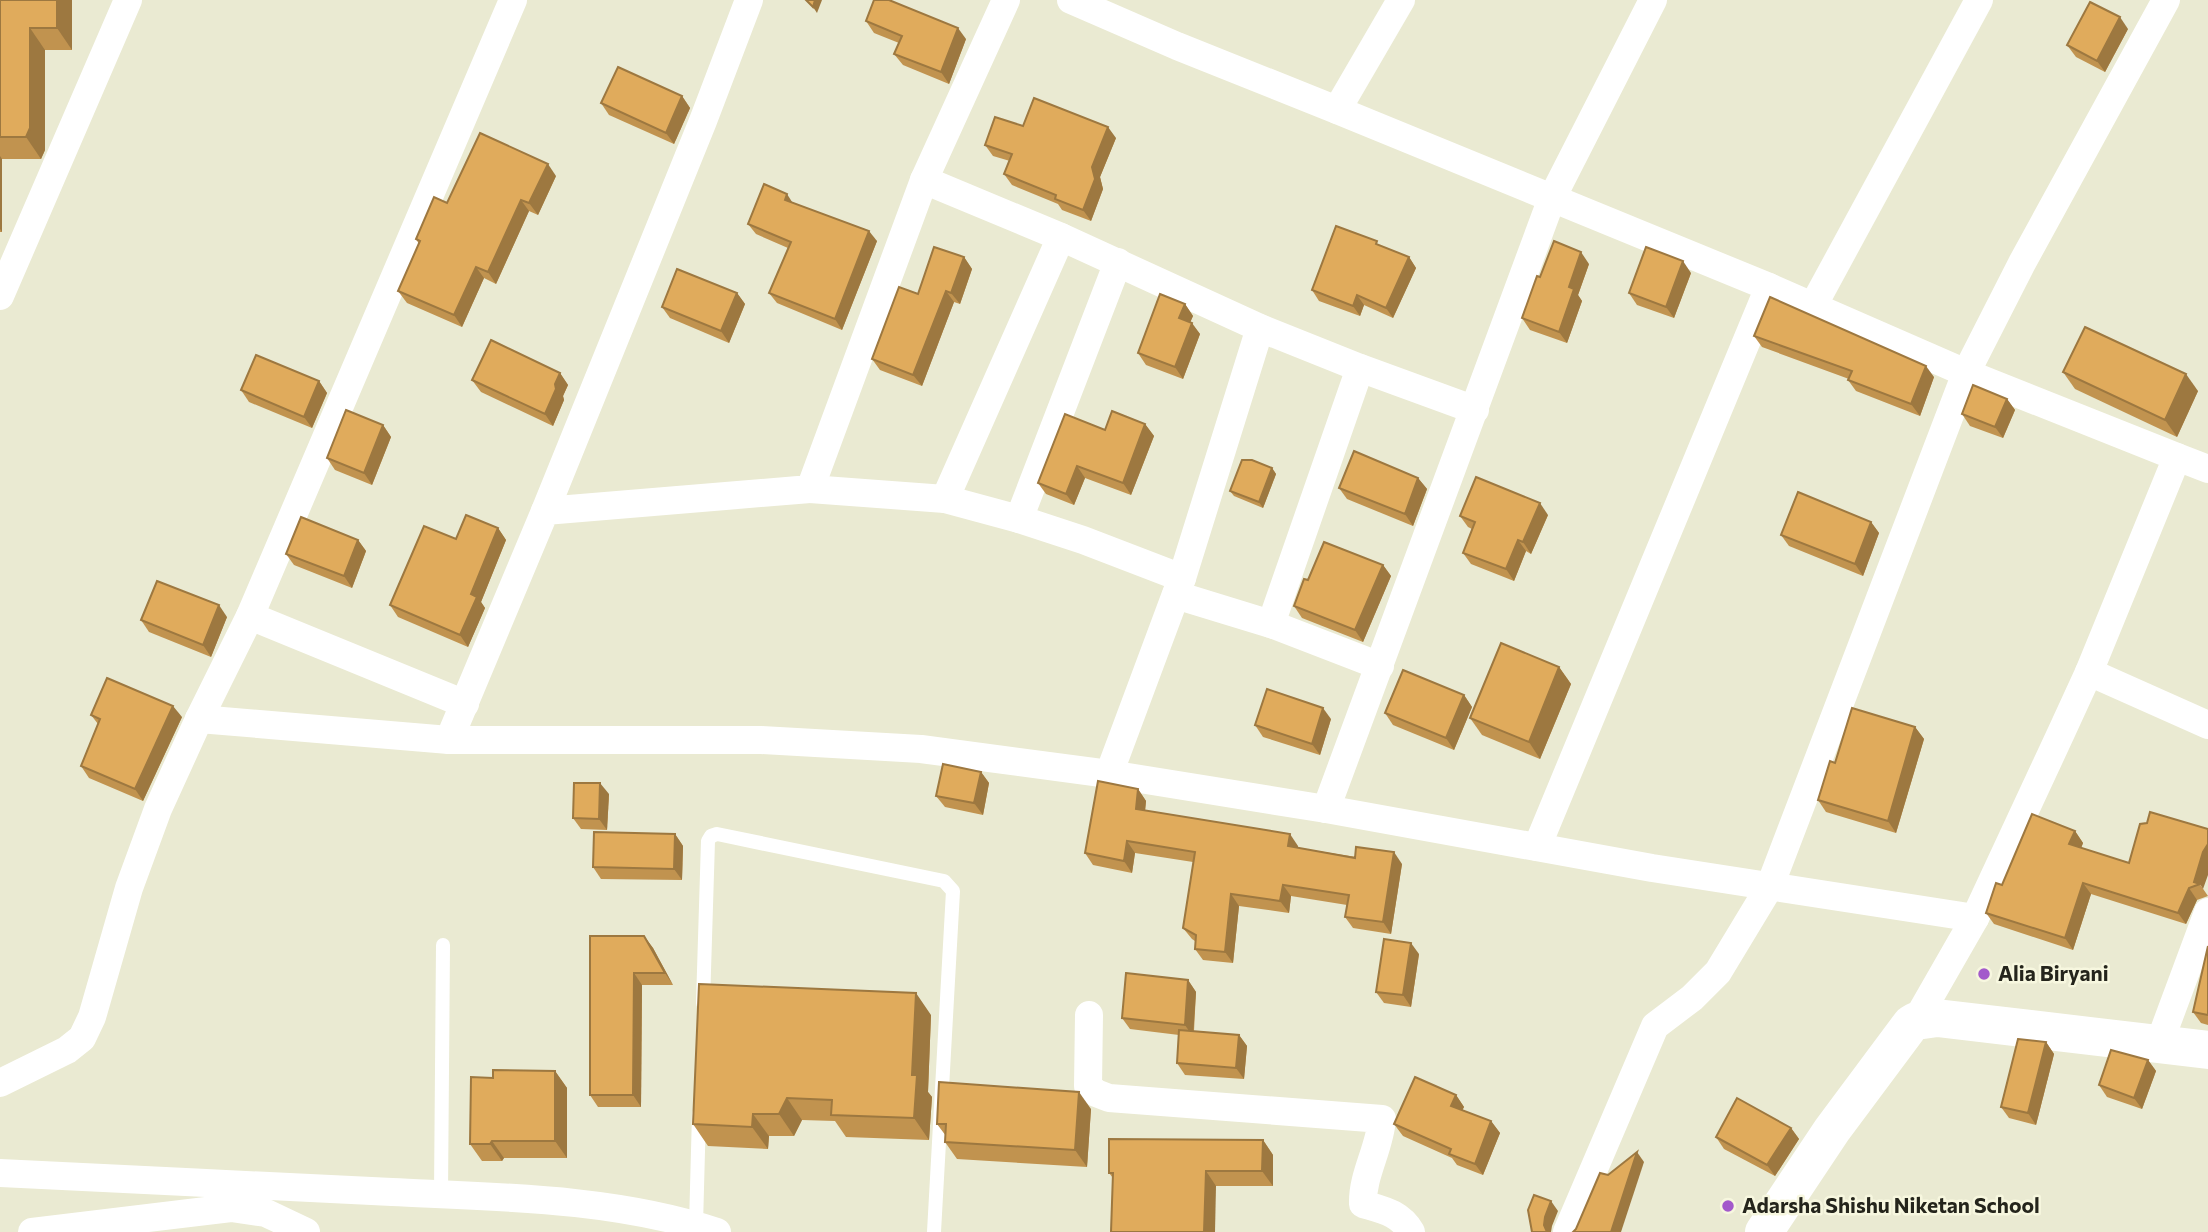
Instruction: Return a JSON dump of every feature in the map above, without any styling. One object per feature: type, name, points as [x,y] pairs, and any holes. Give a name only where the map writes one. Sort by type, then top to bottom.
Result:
[{"type":"street","points":[[0,296],[128,0]]},
{"type":"street","points":[[0,1083],[67,1051],[82,1038],[92,1017],[129,888],[158,809],[250,616],[513,0]]},
{"type":"street","points":[[449,740],[545,511],[703,121],[749,0]]},
{"type":"street","points":[[810,489],[923,180],[1006,0]]},
{"type":"street","points":[[1071,0],[1177,47],[1769,287],[1966,373],[2208,469]]},
{"type":"street","points":[[1337,110],[1401,0]]},
{"type":"street","points":[[1326,809],[1552,198],[1653,0]]},
{"type":"street","points":[[1813,306],[1979,0]]},
{"type":"street","points":[[1567,1232],[1656,1026],[1692,999],[1718,972],[1770,886],[1966,373],[2022,263],[2166,0]]},
{"type":"street","points":[[923,180],[1062,237],[1260,328],[1475,410]]},
{"type":"street","points":[[944,499],[1062,237]]},
{"type":"street","points":[[1018,519],[1118,262]]},
{"type":"street","points":[[1537,847],[1769,287]]},
{"type":"street","points":[[1109,774],[1179,586],[1260,328]]},
{"type":"street","points":[[1270,624],[1360,368]]},
{"type":"street","points":[[1916,1021],[1975,918],[2089,672],[2177,457]]},
{"type":"street","points":[[545,511],[810,489],[944,499],[1083,540],[1179,586],[1380,666]]},
{"type":"street","points":[[250,616],[465,704]]},
{"type":"street","points":[[2089,672],[2208,725]]},
{"type":"street","points":[[199,719],[449,740],[761,740],[921,749],[1109,774],[1975,918]]},
{"type":"street","points":[[2159,1044],[2208,912]]},
{"type":"street","points":[[1089,1015],[1088,1086],[1096,1093],[1109,1098],[1382,1119],[1381,1133],[1363,1194],[1363,1204],[1395,1214],[1405,1222],[1411,1232]]},
{"type":"street","points":[[1764,1232],[1832,1130],[1911,1024],[1916,1021],[1937,1018],[2208,1050]]},
{"type":"street","points":[[0,1173],[441,1194],[606,1206],[707,1228]]},
{"type":"street","points":[[32,1232],[231,1208],[266,1213],[306,1232]]},
{"type":"lane","points":[[702,1019],[708,841],[711,836],[718,834],[944,881],[953,891],[934,1232]]},
{"type":"lane","points":[[441,1194],[443,946]]},
{"type":"lane","points":[[700,1102],[707,1228]]},
{"type":"building","points":[[0,0],[57,0],[57,28],[30,28],[30,128],[26,137],[0,137]]},
{"type":"building","points":[[806,0],[815,0],[813,7]]},
{"type":"building","points":[[874,0],[889,0],[958,28],[941,72],[894,54],[902,36],[866,21]]},
{"type":"building","points":[[2090,2],[2120,17],[2097,61],[2067,45]]},
{"type":"building","points":[[618,67],[682,96],[666,133],[601,103]]},
{"type":"building","points":[[1034,98],[1108,127],[1092,167],[1095,179],[1083,210],[1055,199],[1056,195],[1004,174],[1012,154],[985,145],[995,117],[1023,126]]},
{"type":"building","points":[[480,133],[548,164],[529,203],[521,200],[488,272],[476,267],[454,315],[398,291],[420,241],[416,239],[434,197],[447,203]]},
{"type":"building","points":[[764,184],[787,194],[785,200],[869,231],[835,319],[769,293],[791,242],[748,224]]},
{"type":"building","points":[[1336,226],[1377,241],[1376,244],[1409,257],[1386,308],[1357,295],[1353,306],[1312,290]]},
{"type":"building","points":[[1554,241],[1581,252],[1569,287],[1574,289],[1559,332],[1522,318],[1537,276],[1540,277]]},
{"type":"building","points":[[934,247],[964,257],[951,293],[946,291],[913,375],[872,359],[899,287],[918,294]]},
{"type":"building","points":[[1646,247],[1683,261],[1666,307],[1629,293]]},
{"type":"building","points":[[677,269],[737,293],[721,331],[662,307]]},
{"type":"building","points":[[1160,294],[1185,304],[1179,318],[1192,323],[1175,367],[1138,353]]},
{"type":"building","points":[[1770,297],[1926,366],[1911,404],[1848,380],[1852,371],[1754,336]]},
{"type":"building","points":[[2085,327],[2186,374],[2165,420],[2063,372]]},
{"type":"building","points":[[491,340],[560,373],[545,414],[472,380]]},
{"type":"building","points":[[256,355],[319,381],[304,417],[241,390]]},
{"type":"building","points":[[1973,385],[2007,399],[1995,427],[1962,414]]},
{"type":"building","points":[[346,410],[383,425],[364,473],[327,458]]},
{"type":"building","points":[[1112,411],[1145,424],[1123,483],[1077,466],[1066,494],[1038,483],[1065,414],[1105,430]]},
{"type":"building","points":[[1354,451],[1418,478],[1405,514],[1339,488]]},
{"type":"building","points":[[1242,460],[1252,460],[1272,468],[1259,502],[1230,491]]},
{"type":"building","points":[[1476,477],[1540,503],[1523,542],[1518,540],[1506,569],[1463,553],[1475,522],[1460,516]]},
{"type":"building","points":[[1798,492],[1871,522],[1855,564],[1781,535]]},
{"type":"building","points":[[466,515],[498,528],[471,594],[477,597],[460,635],[390,605],[424,526],[456,539]]},
{"type":"building","points":[[301,517],[358,540],[344,576],[286,554]]},
{"type":"building","points":[[1324,542],[1383,565],[1355,630],[1294,606],[1304,579],[1308,580]]},
{"type":"building","points":[[157,581],[219,605],[203,645],[141,620]]},
{"type":"building","points":[[1501,643],[1559,667],[1529,742],[1470,718]]},
{"type":"building","points":[[1403,670],[1464,695],[1446,738],[1385,713]]},
{"type":"building","points":[[107,678],[173,706],[135,789],[81,766],[100,719],[91,715]]},
{"type":"building","points":[[1267,689],[1323,708],[1312,744],[1255,725]]},
{"type":"building","points":[[1852,708],[1915,727],[1888,821],[1818,800],[1830,761],[1835,763]]},
{"type":"building","points":[[943,764],[981,772],[974,803],[936,796]]},
{"type":"building","points":[[1098,781],[1138,789],[1136,809],[1290,834],[1288,846],[1355,858],[1356,847],[1394,852],[1383,922],[1345,917],[1349,895],[1283,885],[1280,901],[1231,894],[1225,952],[1195,949],[1196,935],[1183,928],[1195,852],[1127,841],[1124,861],[1085,853]]},
{"type":"building","points":[[574,783],[600,783],[599,819],[573,818]]},
{"type":"building","points":[[2150,812],[2208,829],[2208,844],[2194,882],[2200,884],[2189,888],[2178,913],[2083,883],[2065,938],[1986,913],[1996,883],[2002,885],[2032,814],[2075,831],[2069,844],[2129,863],[2140,824],[2147,823]]},
{"type":"building","points":[[594,832],[675,834],[674,869],[593,867]]},
{"type":"building","points":[[590,936],[644,936],[665,973],[634,973],[633,1095],[590,1095]]},
{"type":"building","points":[[1384,939],[1411,943],[1403,995],[1376,992]]},
{"type":"building","points":[[2208,946],[2208,1015],[2193,1012]]},
{"type":"building","points":[[1126,973],[1188,980],[1185,1025],[1122,1018]]},
{"type":"building","points":[[699,984],[916,993],[912,1075],[917,1075],[914,1118],[831,1115],[832,1100],[787,1098],[779,1114],[753,1114],[752,1127],[693,1124]]},
{"type":"building","points":[[1179,1030],[1239,1035],[1236,1068],[1177,1063]]},
{"type":"building","points":[[2018,1039],[2046,1042],[2028,1113],[2001,1107]]},
{"type":"building","points":[[2111,1050],[2148,1060],[2134,1098],[2099,1085]]},
{"type":"building","points":[[493,1070],[555,1071],[555,1141],[492,1141],[490,1144],[470,1144],[471,1077],[493,1078]]},
{"type":"building","points":[[1415,1077],[1456,1095],[1451,1106],[1491,1121],[1475,1164],[1449,1154],[1451,1149],[1394,1124]]},
{"type":"building","points":[[939,1082],[1079,1092],[1075,1150],[945,1142],[946,1124],[937,1124]]},
{"type":"building","points":[[1737,1098],[1791,1128],[1767,1165],[1716,1137]]},
{"type":"building","points":[[1109,1139],[1263,1140],[1262,1171],[1206,1171],[1204,1232],[1111,1232],[1113,1173],[1109,1173]]},
{"type":"building","points":[[1637,1152],[1611,1232],[1573,1232],[1600,1173],[1608,1175]]},
{"type":"building","points":[[1534,1195],[1551,1201],[1545,1217],[1547,1232],[1532,1232],[1528,1210]]},
{"type":"place","name":"Alia Biryani","points":[[1984,974]]},
{"type":"place","name":"Adarsha Shishu Niketan School","points":[[1728,1206]]}]
